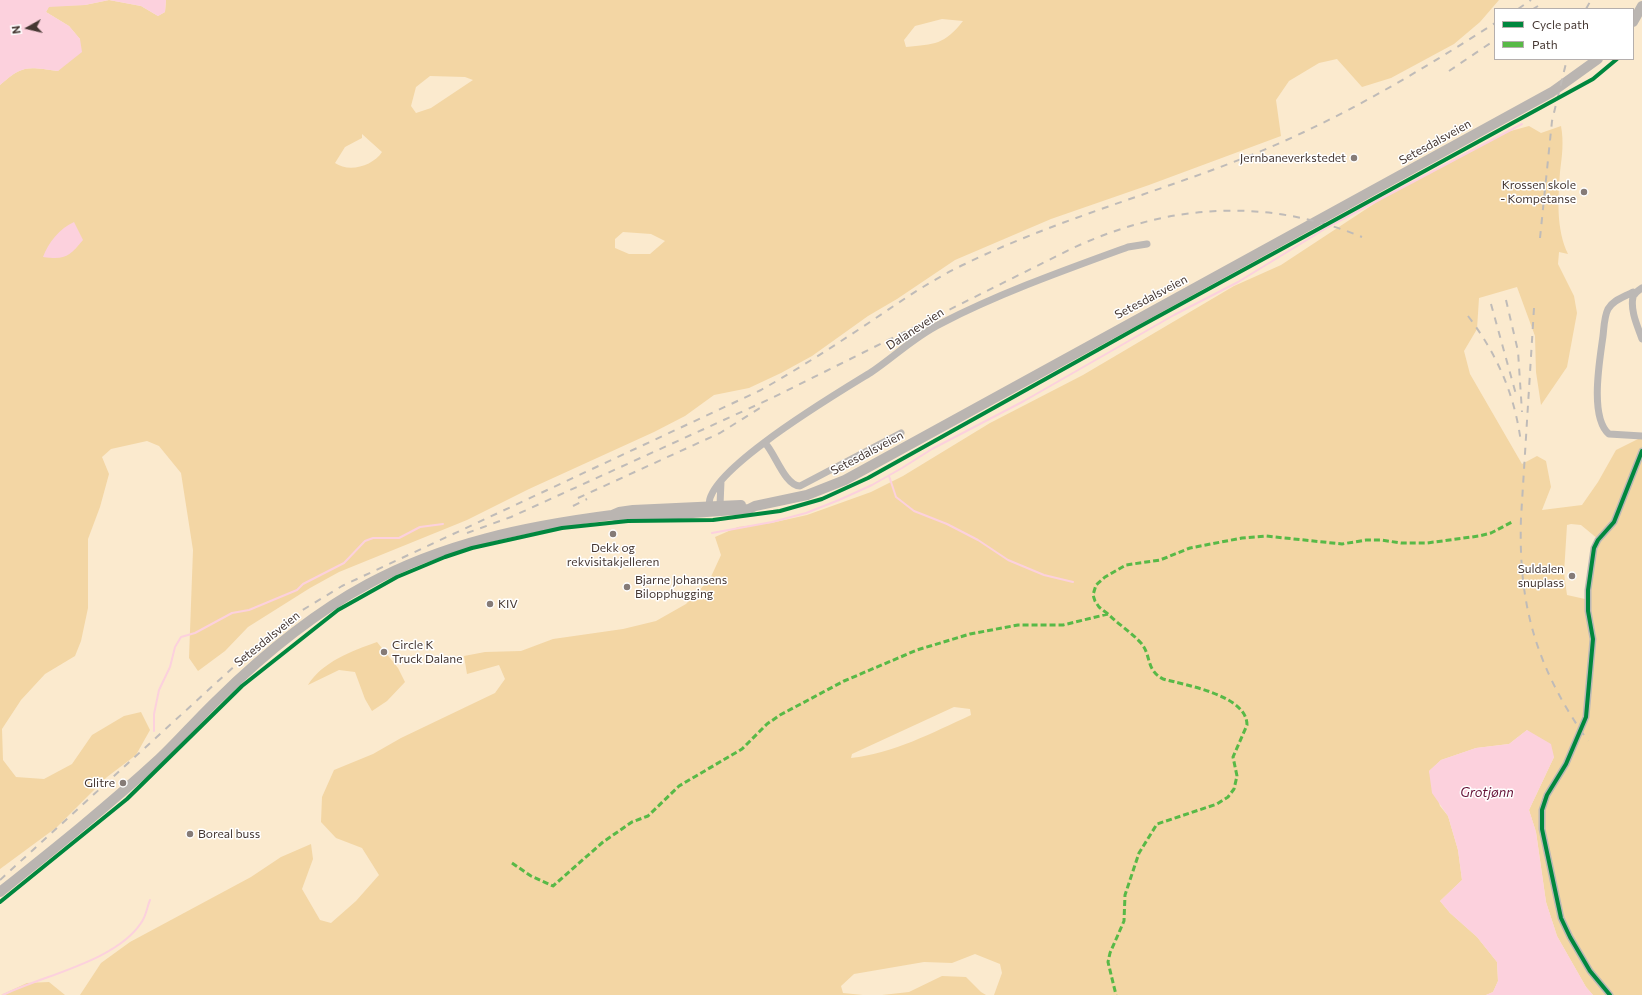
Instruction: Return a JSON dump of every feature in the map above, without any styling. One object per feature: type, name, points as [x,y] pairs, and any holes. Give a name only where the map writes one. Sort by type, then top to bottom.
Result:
[{"type":"highway","points":[[1634,20],[1642,6]]},
{"type":"highway","name":"Setesdalsveien","points":[[1552,92],[1597,60]]},
{"type":"highway","name":"Setesdalsveien","points":[[0,892],[100,811],[154,763],[265,656],[314,618],[350,594],[400,568],[460,545],[536,527],[612,515],[619,517],[642,517],[714,508],[749,509],[755,506],[807,495],[858,474],[1578,79],[1602,60]]},
{"type":"street","name":"Dalaneveien","points":[[714,508],[714,488],[730,469],[789,425],[871,372],[938,325],[972,308],[1059,273],[1128,247],[1147,244]]},
{"type":"street","points":[[1642,288],[1633,298],[1635,320],[1642,339]]},
{"type":"street","points":[[1635,294],[1633,292],[1620,299],[1609,308],[1606,313],[1598,372],[1599,409],[1602,425],[1609,434],[1642,436]]},
{"type":"street","name":"Setesdalsveien","points":[[765,443],[772,450],[789,481],[796,486],[800,486],[901,433]]},
{"type":"street","points":[[1610,995],[1590,971],[1570,937],[1561,918],[1542,829],[1542,810],[1547,795],[1564,769],[1586,717],[1593,639],[1588,611],[1588,590],[1594,548],[1598,540],[1614,522],[1642,451]]},
{"type":"street","points":[[714,508],[721,481]]},
{"type":"shaded area","points":[[0,0],[1642,0],[1642,995],[0,995]]},
{"type":"shaded area","points":[[109,0],[141,6],[158,16],[165,12],[166,0],[1499,0],[1480,22],[1454,44],[1391,78],[1362,87],[1337,59],[1319,63],[1289,81],[1276,100],[1281,136],[1149,185],[1051,219],[955,260],[897,299],[868,316],[812,356],[781,373],[749,388],[714,395],[685,416],[654,432],[529,489],[467,520],[339,572],[310,588],[248,627],[225,651],[198,671],[189,658],[193,550],[181,473],[159,446],[147,441],[111,449],[102,457],[109,474],[100,507],[88,539],[88,608],[81,641],[75,656],[45,674],[21,700],[2,729],[3,760],[16,777],[44,779],[72,764],[92,735],[124,716],[141,712],[150,730],[136,755],[107,777],[57,827],[0,869],[0,85],[21,70],[33,68],[58,71],[80,39],[69,26],[46,12],[49,6],[85,5]],"holes":[[[942,19],[963,21],[950,35],[938,42],[906,47],[904,40],[915,26]],[[430,76],[465,77],[473,80],[431,108],[416,113],[411,106],[416,87]],[[362,134],[382,152],[378,157],[367,164],[354,168],[341,166],[335,163],[345,147],[362,138]],[[623,232],[651,234],[665,241],[650,254],[629,254],[615,248],[615,239]]]},
{"type":"shaded area","points":[[1529,126],[1541,133],[1561,126],[1563,143],[1558,203],[1561,234],[1568,254],[1559,252],[1558,264],[1574,296],[1577,313],[1567,367],[1541,405],[1536,372],[1535,336],[1517,287],[1479,298],[1477,329],[1464,351],[1470,374],[1522,464],[1537,456],[1546,461],[1551,487],[1542,510],[1582,505],[1598,482],[1616,450],[1642,437],[1642,995],[1593,995],[1586,987],[1557,936],[1546,902],[1536,832],[1529,810],[1554,757],[1527,730],[1509,744],[1476,748],[1441,760],[1429,771],[1440,806],[1448,816],[1458,850],[1462,880],[1440,901],[1450,913],[1477,937],[1497,962],[1498,981],[1493,992],[1486,995],[994,995],[1002,973],[1000,964],[975,954],[952,963],[924,962],[854,974],[841,986],[843,993],[863,995],[80,995],[101,963],[130,942],[251,877],[281,857],[311,844],[313,859],[302,889],[320,920],[331,923],[356,901],[379,875],[362,848],[336,838],[321,822],[322,797],[334,770],[373,754],[401,738],[495,693],[505,679],[499,665],[467,674],[464,656],[485,652],[521,651],[553,639],[623,629],[656,621],[686,604],[710,579],[721,555],[715,537],[738,527],[771,523],[807,515],[871,492],[903,476],[990,423],[1083,375],[1234,286],[1281,265],[1386,196],[1507,132]],"holes":[[[1567,525],[1581,525],[1598,539],[1585,599],[1567,595],[1564,573]],[[954,707],[970,709],[971,715],[898,747],[882,752],[851,758],[852,754]]]},
{"type":"shaded area","points":[[377,642],[398,668],[405,682],[387,701],[372,711],[365,699],[355,672],[339,670],[308,685],[321,670],[338,658]]},
{"type":"shaded area","points":[[942,976],[966,977],[986,995],[882,995],[909,992]]},
{"type":"shaded area","points":[[49,982],[65,995],[1,995],[27,983]]},
{"type":"water","points":[[0,0],[109,0],[85,5],[49,7],[46,12],[69,26],[80,39],[82,52],[58,71],[33,68],[21,70],[0,85]]},
{"type":"water","points":[[109,0],[166,0],[165,12],[158,16],[141,6]]},
{"type":"water","points":[[74,222],[83,240],[78,246],[66,256],[57,258],[43,257],[55,236]]},
{"type":"water","name":"Grotjønn","points":[[1527,730],[1551,744],[1554,757],[1529,810],[1536,832],[1546,902],[1557,936],[1586,987],[1593,995],[1486,995],[1493,992],[1498,981],[1497,962],[1477,937],[1450,913],[1440,901],[1462,880],[1458,850],[1448,816],[1432,793],[1429,771],[1441,760],[1476,748],[1509,744]]},
{"type":"waterway","points":[[712,533],[772,522],[806,513],[872,485],[932,449],[1024,401],[1174,315],[1238,282],[1328,227],[1522,124]]},
{"type":"waterway","points":[[889,476],[896,497],[914,511],[947,524],[978,540],[1008,560],[1044,575],[1073,582]]},
{"type":"waterway","points":[[154,731],[154,714],[159,690],[170,667],[175,647],[181,637],[195,633],[232,613],[249,610],[297,590],[303,584],[344,563],[365,541],[373,538],[399,538],[420,527],[443,524]]},
{"type":"waterway","points":[[3,995],[78,966],[115,947],[130,936],[143,921],[150,900]]},
{"type":"railway","points":[[1519,8],[1531,0]]},
{"type":"railway","points":[[1587,8],[1591,0]]},
{"type":"railway","points":[[0,880],[262,641],[301,611],[342,586],[761,390],[829,349],[916,291],[965,264],[1033,234],[1209,171],[1277,144],[1341,114],[1372,97],[1494,24]]},
{"type":"railway","points":[[1449,71],[1494,41]]},
{"type":"railway","points":[[1540,238],[1552,121],[1567,60]]},
{"type":"railway","points":[[467,533],[511,517],[772,398],[1073,248],[1109,233],[1145,222],[1181,215],[1217,211],[1253,211],[1289,216],[1326,224],[1362,237]]},
{"type":"railway","points":[[1506,300],[1518,351],[1522,412]]},
{"type":"railway","points":[[1491,304],[1517,398]]},
{"type":"railway","points":[[1534,308],[1521,518],[1523,580],[1527,608],[1534,636],[1544,662],[1570,714],[1588,741]]},
{"type":"railway","points":[[1468,316],[1488,345],[1503,376],[1514,408],[1521,443]]},
{"type":"railway","points":[[578,498],[720,433],[760,408]]},
{"type":"railway","points":[[573,506],[587,499]]},
{"type":"marked path","points":[[1108,614],[1099,607],[1093,595],[1096,585],[1105,577],[1126,565],[1160,560],[1190,548],[1242,538],[1266,536],[1342,544],[1366,540],[1381,540],[1401,543],[1427,543],[1479,536],[1491,533],[1512,522]]},
{"type":"marked path","points":[[512,863],[531,876],[553,886],[603,842],[632,822],[648,816],[679,786],[742,749],[767,724],[780,715],[844,681],[917,650],[970,634],[1018,625],[1063,625],[1108,614],[1141,643],[1147,653],[1151,667],[1157,675],[1163,679],[1199,688],[1226,699],[1237,706],[1244,715],[1247,725],[1233,757],[1237,776],[1234,789],[1228,797],[1217,804],[1157,824],[1139,853],[1125,895],[1124,921],[1110,953],[1108,962],[1116,995]]},
{"type":"cycle path","points":[[0,902],[127,799],[242,686],[338,610],[397,577],[445,557],[472,548],[562,528],[628,521],[713,520],[780,511],[822,499],[868,478],[1137,328],[1593,79],[1616,60]]},
{"type":"cycle path","points":[[1610,995],[1590,971],[1570,937],[1561,918],[1542,829],[1542,810],[1547,795],[1566,764],[1586,717],[1593,639],[1588,611],[1588,590],[1594,548],[1598,540],[1614,522],[1642,451]]},
{"type":"place","name":"Jernbaneverkstedet","points":[[1354,158]]},
{"type":"place","name":"Krossen skole - Kompetanse","points":[[1584,192]]},
{"type":"place","name":"Dekk og rekvisitakjelleren","points":[[613,534]]},
{"type":"place","name":"Suldalen snuplass","points":[[1572,576]]},
{"type":"place","name":"Bjarne Johansens Bilopphugging","points":[[627,587]]},
{"type":"place","name":"KIV","points":[[490,604]]},
{"type":"place","name":"Circle K Truck Dalane","points":[[384,652]]},
{"type":"place","name":"Glitre","points":[[123,783]]},
{"type":"place","name":"Boreal buss","points":[[190,834]]}]
